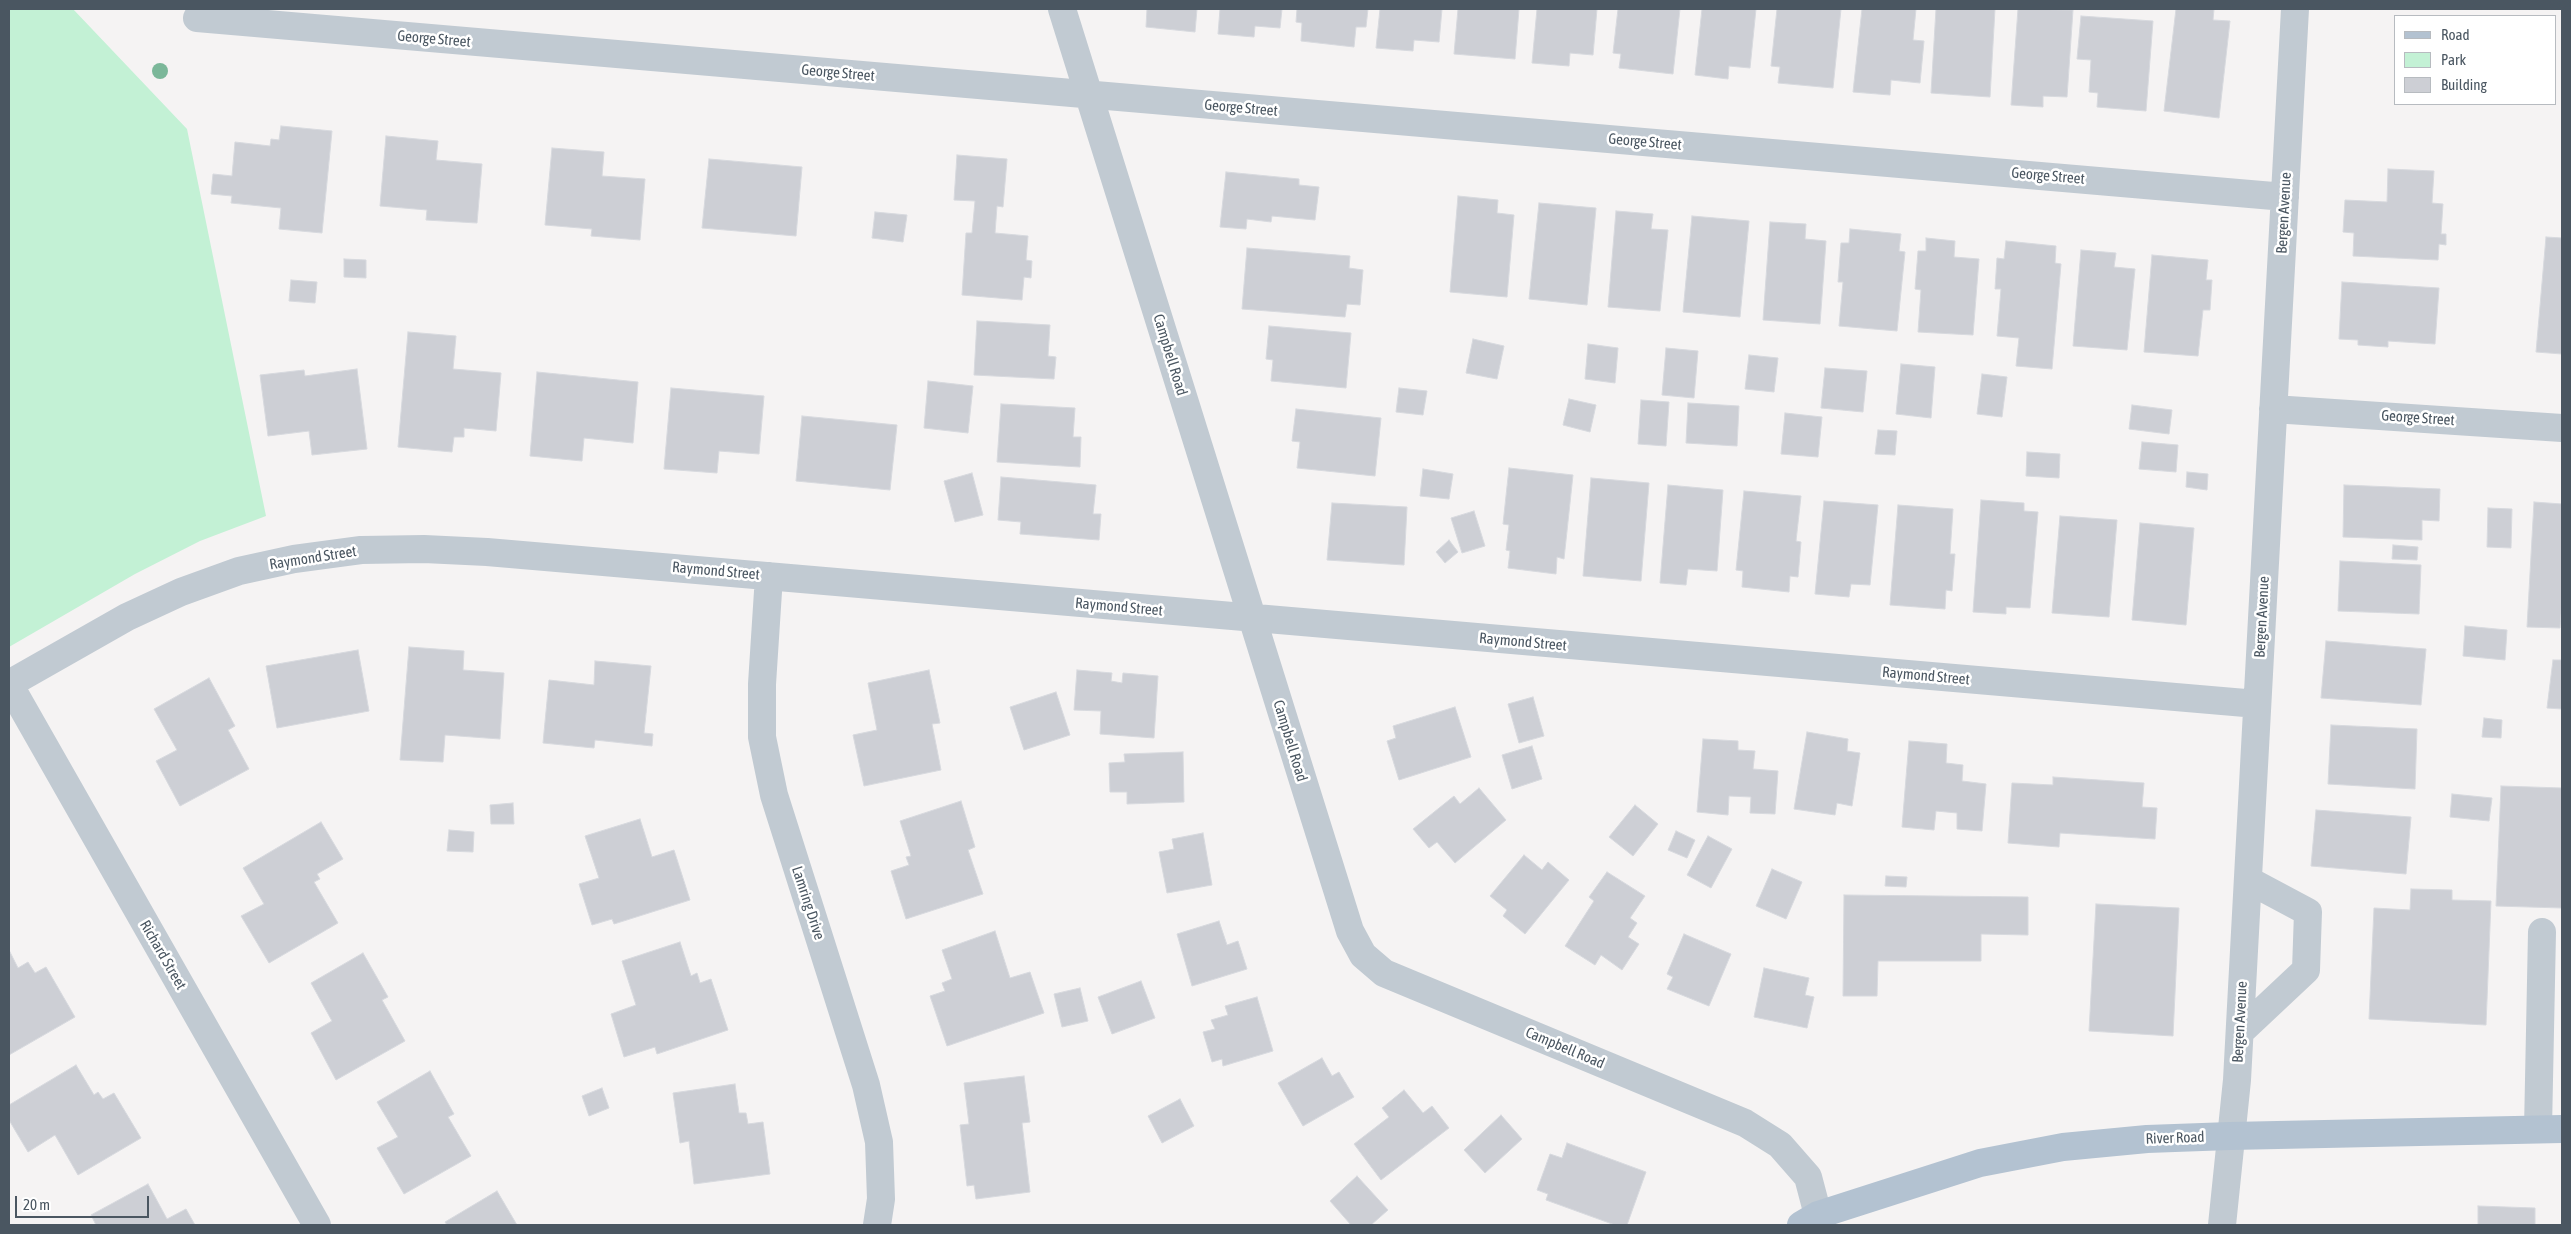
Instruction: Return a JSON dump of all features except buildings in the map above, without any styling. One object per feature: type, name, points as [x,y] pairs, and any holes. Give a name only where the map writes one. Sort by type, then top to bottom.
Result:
[{"type":"main road","name":"River Road","points":[[1809,1220],[1980,1163],[2063,1147],[2147,1139],[2550,1129]]},
{"type":"street","name":"Campbell Road","points":[[1062,9],[1350,932],[1363,955],[1384,973],[1745,1123],[1780,1145],[1808,1177],[1809,1220]]},
{"type":"street","name":"Bergen Avenue","points":[[2222,1225],[2240,1032],[2295,9]]},
{"type":"street","name":"George Street","points":[[197,18],[2285,197]]},
{"type":"street","name":"George Street","points":[[2274,409],[2562,428]]},
{"type":"street","name":"Raymond Street","points":[[9,684],[127,617],[181,592],[239,571],[303,558],[361,550],[424,549],[487,552],[2257,704]]},
{"type":"street","name":"Lamring Drive","points":[[769,576],[762,684],[762,738],[774,795],[866,1086],[879,1142],[881,1198],[877,1225]]},
{"type":"street","name":"Richard Street","points":[[9,684],[317,1225]]},
{"type":"street","points":[[2240,1032],[2306,970],[2308,912],[2248,880]]},
{"type":"street","points":[[2542,932],[2550,1129]]},
{"type":"green space","points":[[9,9],[73,9],[187,129],[266,516],[200,541],[135,574],[9,647]]}]
